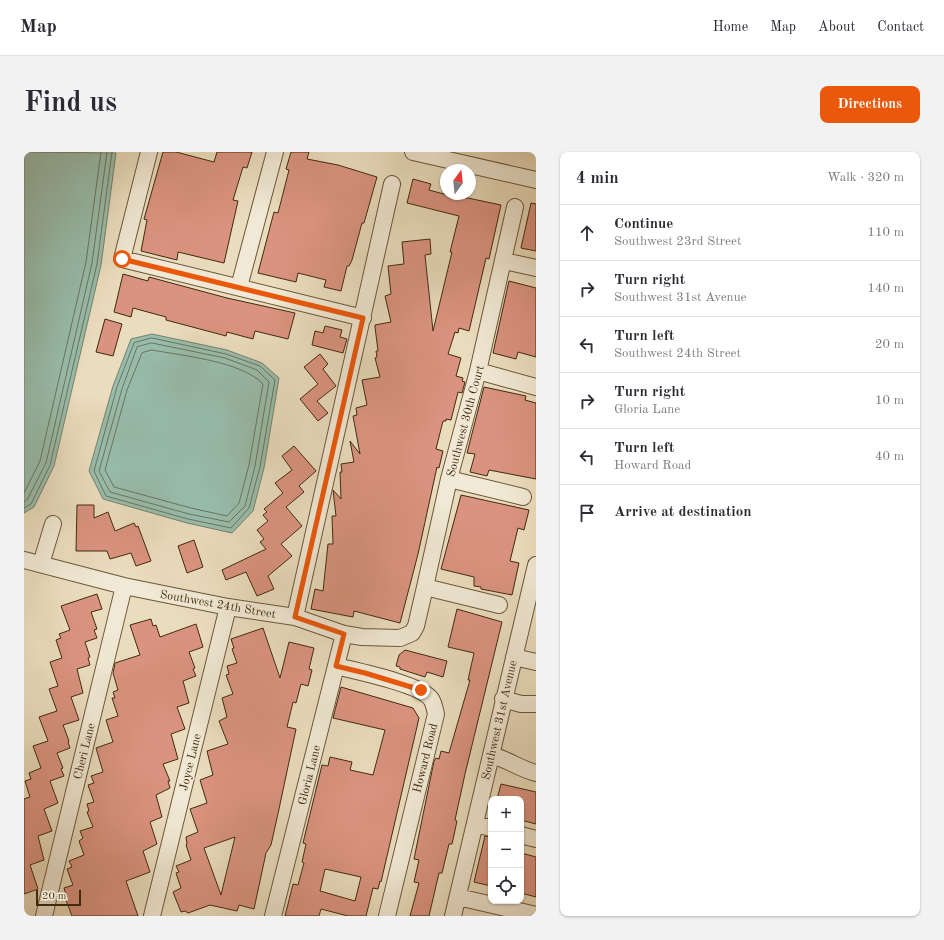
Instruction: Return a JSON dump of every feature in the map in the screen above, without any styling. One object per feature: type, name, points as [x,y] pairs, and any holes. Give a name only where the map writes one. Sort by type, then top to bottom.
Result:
[{"type":"street","points":[[148,152],[122,259],[239,286],[363,318]]},
{"type":"street","points":[[239,286],[275,152]]},
{"type":"street","points":[[413,152],[475,159],[536,180]]},
{"type":"street","points":[[295,617],[392,184]]},
{"type":"street","name":"Southwest 30th Court","points":[[412,633],[416,626],[449,479],[478,371],[515,207]]},
{"type":"street","points":[[504,261],[536,268]]},
{"type":"street","points":[[478,371],[536,387]]},
{"type":"street","points":[[449,479],[523,497]]},
{"type":"street","points":[[41,564],[53,524]]},
{"type":"street","name":"Southwest 24th Street","points":[[24,560],[124,586],[228,607],[295,617],[344,634],[362,637],[400,638],[412,633]]},
{"type":"street","name":"Southwest 31st Avenue","points":[[453,916],[503,699],[514,657],[530,619],[536,565]]},
{"type":"street","name":"Cheri Lane","points":[[44,916],[124,586]]},
{"type":"street","points":[[425,587],[499,605]]},
{"type":"street","name":"Joyce Lane","points":[[152,916],[228,607]]},
{"type":"street","name":"Gloria Lane","points":[[274,916],[344,634]]},
{"type":"street","points":[[514,657],[536,662]]},
{"type":"street","name":"Howard Road","points":[[336,666],[373,675],[421,690],[432,699],[436,714],[387,916]]},
{"type":"street","points":[[503,699],[521,704],[536,704]]},
{"type":"street","points":[[491,755],[515,763],[525,771],[536,773]]},
{"type":"street","points":[[475,824],[488,827]]},
{"type":"street","points":[[524,836],[536,839]]},
{"type":"street","points":[[458,897],[536,915]]},
{"type":"water","points":[[24,152],[116,153],[101,265],[54,466],[34,507],[24,513]]},
{"type":"water","points":[[152,334],[227,350],[262,363],[279,378],[264,468],[253,511],[232,533],[187,523],[103,499],[89,471],[113,386],[131,339]]},
{"type":"building","points":[[163,152],[176,152],[214,162],[217,152],[252,152],[247,168],[243,167],[233,200],[238,201],[224,263],[178,252],[177,260],[141,251],[147,220],[144,219]]},
{"type":"building","points":[[291,152],[309,152],[307,159],[338,165],[377,177],[352,260],[349,266],[347,266],[341,291],[324,287],[326,280],[298,273],[296,282],[258,273],[274,212],[278,213],[289,170],[286,169]]},
{"type":"building","points":[[413,179],[431,184],[429,190],[440,193],[440,200],[476,200],[501,205],[489,259],[486,258],[469,331],[459,328],[458,333],[455,332],[448,354],[461,358],[456,376],[463,378],[462,381],[465,382],[462,393],[458,392],[451,420],[446,419],[446,421],[443,421],[436,449],[443,451],[439,468],[437,467],[418,554],[400,623],[354,611],[353,617],[311,609],[315,589],[323,591],[328,544],[333,544],[332,516],[336,516],[333,490],[341,499],[341,464],[354,462],[350,441],[360,454],[353,416],[357,415],[356,408],[367,405],[362,380],[380,377],[375,358],[377,357],[376,351],[378,351],[375,325],[391,322],[385,296],[391,294],[388,266],[404,264],[402,242],[430,239],[431,254],[425,255],[433,331],[452,252],[450,252],[459,216],[407,203]]},
{"type":"building","points":[[531,203],[536,204],[536,251],[521,248]]},
{"type":"building","points":[[123,274],[148,281],[149,277],[227,298],[295,313],[288,339],[255,331],[253,339],[227,332],[226,336],[166,320],[166,317],[133,308],[131,317],[114,312]]},
{"type":"building","points":[[509,281],[536,288],[536,357],[518,352],[516,359],[493,353]]},
{"type":"building","points":[[105,319],[122,324],[113,356],[96,352]]},
{"type":"building","points":[[325,326],[342,330],[340,337],[347,339],[343,353],[312,345],[315,331],[323,333]]},
{"type":"building","points":[[320,354],[328,364],[323,369],[336,386],[317,401],[328,413],[318,421],[300,399],[318,384],[304,367]]},
{"type":"building","points":[[484,387],[526,396],[525,400],[536,403],[536,479],[489,470],[487,476],[470,472],[475,454],[467,453]]},
{"type":"building","points":[[294,446],[316,471],[299,486],[304,492],[286,507],[302,526],[281,544],[292,556],[268,576],[274,589],[257,596],[246,572],[226,580],[222,570],[266,549],[260,542],[264,539],[257,530],[268,521],[263,515],[267,512],[264,509],[283,493],[275,483],[292,470],[282,456]]},
{"type":"building","points":[[461,495],[529,510],[524,530],[518,528],[510,561],[519,563],[512,595],[481,589],[481,587],[474,586],[474,577],[441,569]]},
{"type":"building","points":[[77,505],[94,505],[94,518],[108,512],[115,531],[134,523],[136,527],[138,526],[151,561],[136,566],[131,553],[110,559],[107,551],[76,551]]},
{"type":"building","points":[[194,540],[203,567],[187,573],[178,546]]},
{"type":"building","points":[[97,594],[102,609],[91,612],[97,629],[94,630],[97,638],[85,642],[90,657],[88,658],[90,665],[77,669],[83,693],[71,697],[79,720],[63,725],[70,748],[57,753],[63,768],[61,769],[64,776],[50,781],[58,803],[44,809],[52,831],[38,836],[44,860],[30,865],[38,889],[24,894],[24,799],[30,797],[25,781],[31,779],[29,773],[41,768],[33,746],[48,741],[39,717],[57,711],[49,689],[58,686],[50,662],[62,658],[56,640],[61,638],[59,634],[70,630],[61,606]]},
{"type":"building","points":[[457,609],[502,622],[465,774],[455,820],[457,821],[452,844],[449,844],[442,873],[439,873],[429,916],[410,916],[419,883],[414,882],[419,860],[414,859],[434,761],[436,758],[439,759],[441,751],[449,753],[470,680],[468,680],[474,653],[448,647]]},
{"type":"building","points":[[151,619],[153,626],[156,625],[160,637],[196,624],[203,647],[189,652],[195,668],[193,669],[196,676],[183,681],[189,703],[177,707],[185,729],[171,734],[178,759],[163,764],[170,781],[168,781],[170,788],[156,795],[162,817],[150,822],[157,844],[143,851],[150,872],[126,881],[138,916],[72,916],[64,895],[66,895],[64,888],[73,885],[67,869],[72,867],[69,861],[84,855],[79,841],[83,838],[80,831],[93,827],[87,812],[89,811],[87,804],[94,802],[88,785],[94,783],[91,776],[103,772],[96,748],[113,742],[106,720],[118,716],[112,698],[115,698],[113,692],[118,690],[113,673],[115,663],[140,655],[130,625]]},
{"type":"building","points":[[263,628],[280,678],[289,642],[314,648],[309,669],[312,670],[308,686],[301,684],[296,703],[293,702],[287,727],[296,729],[271,845],[266,853],[254,909],[239,905],[237,911],[210,905],[188,913],[185,911],[181,912],[173,892],[181,888],[176,873],[179,872],[176,866],[191,860],[186,845],[186,837],[198,832],[190,809],[207,803],[200,780],[213,775],[207,751],[228,744],[219,721],[227,717],[222,698],[233,694],[226,675],[229,674],[227,666],[237,663],[232,649],[234,648],[231,639]],"holes":[[[235,837],[221,895],[204,848]]]},
{"type":"building","points":[[405,650],[447,661],[443,677],[427,672],[425,677],[400,669],[400,667],[396,666],[399,655]]},
{"type":"building","points":[[341,687],[413,708],[419,718],[381,882],[380,881],[378,889],[373,888],[366,916],[348,916],[321,909],[319,916],[285,916],[293,884],[298,885],[304,863],[302,862],[306,844],[303,843],[322,765],[328,766],[330,757],[352,762],[350,770],[373,775],[385,730],[333,718]],"holes":[[[325,869],[361,877],[355,901],[320,891]]]},
{"type":"building","points":[[501,784],[536,792],[536,824],[524,821],[524,796],[498,796]]},
{"type":"building","points":[[485,836],[488,836],[488,885],[474,882]]},
{"type":"building","points":[[524,854],[536,857],[536,897],[524,894]]},
{"type":"route","points":[[122,259],[239,286],[363,318],[295,617],[344,634],[336,666],[421,690]]}]
